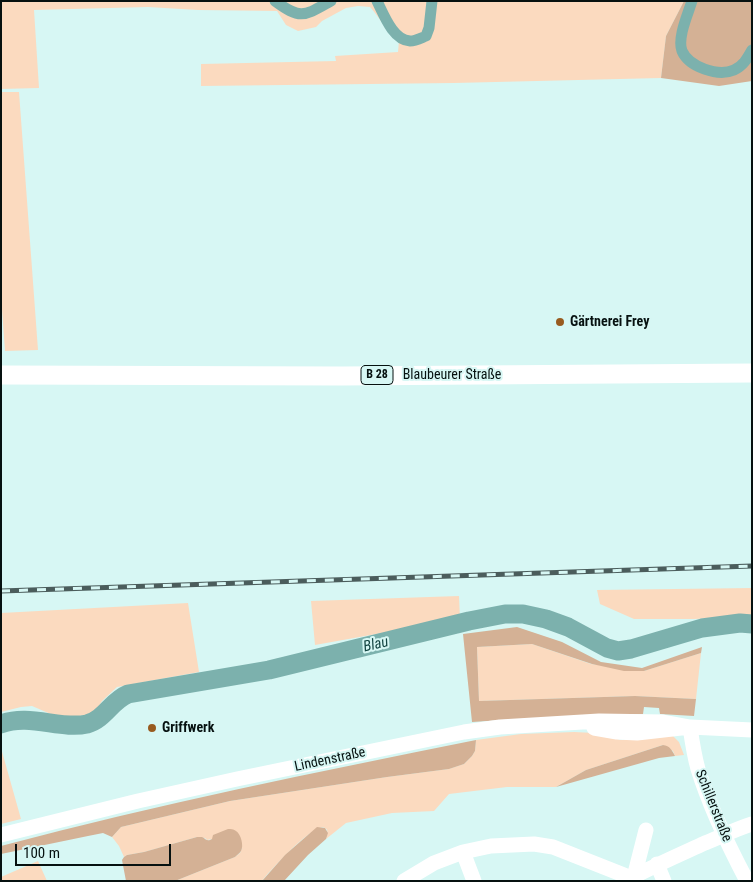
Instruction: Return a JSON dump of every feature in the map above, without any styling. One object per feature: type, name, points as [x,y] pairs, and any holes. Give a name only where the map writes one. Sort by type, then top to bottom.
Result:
[{"type":"main road","name":"Blaubeurer Straße","points":[[1,375],[351,376],[752,373]]},
{"type":"street","name":"Lindenstraße","points":[[1,835],[237,779],[418,741],[500,727],[599,721],[663,722],[690,727],[752,730]]},
{"type":"street","name":"Schillerstraße","points":[[690,727],[698,768],[724,835],[748,881]]},
{"type":"street","points":[[634,879],[657,864],[752,824]]},
{"type":"street","points":[[634,879],[646,830]]},
{"type":"street","points":[[404,881],[434,863],[463,852],[512,844],[534,844],[553,847],[634,879]]},
{"type":"street","points":[[463,852],[474,881]]},
{"type":"street","points":[[657,864],[664,881]]},
{"type":"shaded area","points":[[1,1],[684,1],[666,36],[661,78],[454,83],[201,86],[201,64],[336,61],[335,56],[398,52],[399,41],[370,7],[346,8],[322,21],[316,27],[298,31],[286,25],[277,11],[148,7],[34,10],[39,88],[1,89]]},
{"type":"shaded area","points":[[684,1],[752,1],[752,81],[719,86],[661,78],[666,36]]},
{"type":"shaded area","points":[[1,92],[19,92],[38,350],[5,351],[1,296]]},
{"type":"shaded area","points":[[752,588],[752,618],[694,619],[634,619],[600,604],[597,590]]},
{"type":"shaded area","points":[[459,596],[460,619],[315,645],[311,601]]},
{"type":"shaded area","points":[[188,603],[199,672],[117,687],[102,701],[96,711],[85,715],[67,718],[53,715],[32,706],[1,712],[1,613]]},
{"type":"shaded area","points":[[517,627],[562,642],[601,662],[642,668],[702,647],[701,653],[644,671],[624,671],[592,664],[532,644],[477,647],[479,701],[635,696],[696,699],[694,716],[660,714],[659,708],[644,707],[643,714],[472,722],[463,634]]},
{"type":"shaded area","points":[[532,644],[591,664],[644,671],[701,653],[696,699],[635,696],[479,701],[477,647]]},
{"type":"shaded area","points":[[595,733],[621,740],[673,736],[679,742],[684,755],[675,756],[673,751],[663,745],[586,770],[556,787],[507,787],[449,794],[434,811],[392,813],[346,823],[326,839],[327,830],[320,828],[312,832],[292,849],[262,881],[175,881],[235,857],[242,848],[212,839],[207,840],[197,837],[124,857],[112,837],[121,827],[230,801],[449,769],[464,764],[472,756],[475,751],[476,740],[521,734]]},
{"type":"shaded area","points":[[476,740],[475,751],[472,756],[464,764],[449,769],[230,801],[121,827],[112,837],[103,833],[1,854],[1,846],[119,816]]},
{"type":"shaded area","points":[[663,745],[671,749],[675,756],[659,758],[556,787],[586,770]]},
{"type":"shaded area","points":[[1,748],[21,819],[1,824]]},
{"type":"shaded area","points":[[317,827],[325,828],[328,833],[326,839],[284,881],[262,881],[285,855]]},
{"type":"shaded area","points":[[228,829],[236,831],[242,840],[242,849],[235,857],[175,881],[126,881],[122,860],[127,855],[197,837],[209,840],[212,839],[213,835]]},
{"type":"shaded area","points":[[38,861],[47,881],[1,881],[1,877]]},
{"type":"waterway","points":[[275,1],[291,11],[303,14],[331,1]]},
{"type":"waterway","points":[[377,1],[394,32],[404,40],[410,41],[426,36],[429,28],[432,1]]},
{"type":"waterway","points":[[692,1],[681,40],[682,51],[691,62],[712,71],[727,72],[740,66],[752,50]]},
{"type":"waterway","name":"Blau","points":[[1,724],[23,720],[67,725],[87,724],[99,718],[117,701],[128,694],[269,670],[469,621],[505,614],[523,614],[546,619],[568,627],[607,648],[618,651],[631,649],[702,628],[740,623],[752,624]]},
{"type":"railway","points":[[1,591],[752,566]]},
{"type":"place","name":"Gärtnerei Frey","points":[[560,322]]},
{"type":"place","name":"Griffwerk","points":[[152,728]]}]
